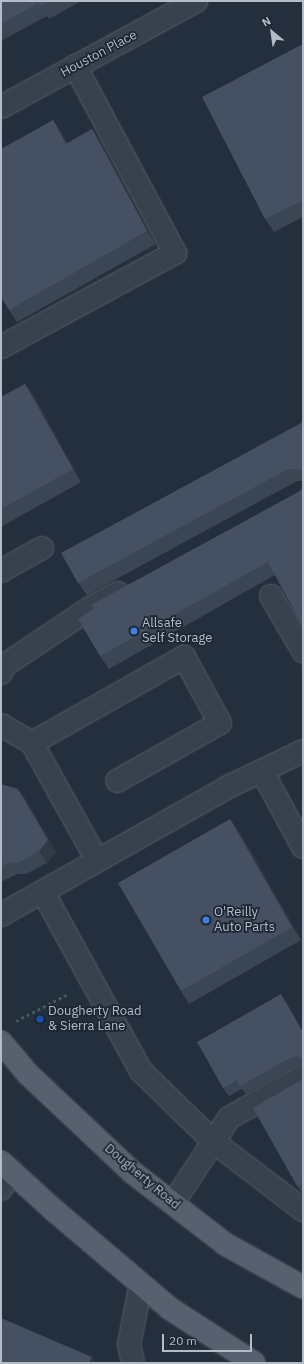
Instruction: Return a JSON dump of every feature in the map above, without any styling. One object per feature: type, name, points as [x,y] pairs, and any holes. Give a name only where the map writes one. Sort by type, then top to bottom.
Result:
[{"type":"main road","name":"Dougherty Road","points":[[1,1042],[28,1074],[132,1172],[225,1244],[303,1287]]},
{"type":"main road","points":[[4,1174],[169,1308],[249,1362]]},
{"type":"street","name":"Houston Place","points":[[1,107],[196,1]]},
{"type":"street","points":[[1,347],[175,253],[75,66]]},
{"type":"street","points":[[1,571],[42,548]]},
{"type":"street","points":[[1,673],[4,665],[90,608],[138,582]]},
{"type":"street","points":[[271,596],[303,651]]},
{"type":"street","points":[[32,743],[184,657],[220,723],[117,781]]},
{"type":"street","points":[[1,725],[32,743],[97,860]]},
{"type":"street","points":[[1,915],[97,860],[262,770],[303,751]]},
{"type":"street","points":[[262,770],[303,847]]},
{"type":"street","points":[[43,892],[141,1071],[214,1142],[303,1210]]},
{"type":"street","points":[[173,1203],[229,1118],[303,1076]]},
{"type":"street","points":[[133,1363],[129,1344],[141,1284]]},
{"type":"path","points":[[15,1022],[92,981]]},
{"type":"building","points":[[1,1],[50,1],[40,6],[38,3],[1,24]]},
{"type":"building","points":[[303,44],[303,200],[265,219],[202,97]]},
{"type":"building","points":[[53,120],[66,144],[92,129],[147,231],[9,310],[1,297],[1,149]]},
{"type":"building","points":[[25,384],[73,469],[1,509],[1,397]]},
{"type":"building","points":[[303,422],[303,473],[301,469],[288,469],[78,583],[61,553]]},
{"type":"building","points":[[303,486],[303,627],[268,562],[100,656],[78,619],[94,609],[91,605],[300,491]]},
{"type":"building","points":[[1,784],[18,789],[48,840],[39,851],[18,863],[9,862],[1,867]]},
{"type":"building","points":[[230,819],[292,927],[181,991],[118,883]]},
{"type":"building","points":[[281,994],[303,1033],[303,1059],[298,1056],[292,1057],[240,1086],[237,1080],[223,1088],[197,1042]]},
{"type":"building","points":[[303,1079],[303,1183],[297,1186],[253,1108]]},
{"type":"building","points":[[1,1318],[92,1357],[89,1363],[1,1363]]},
{"type":"place","name":"Allsafe Self Storage","points":[[134,631]]},
{"type":"place","name":"O'Reilly Auto Parts","points":[[206,920]]},
{"type":"place","name":"Dougherty Road & Sierra Lane","points":[[40,1019]]}]
